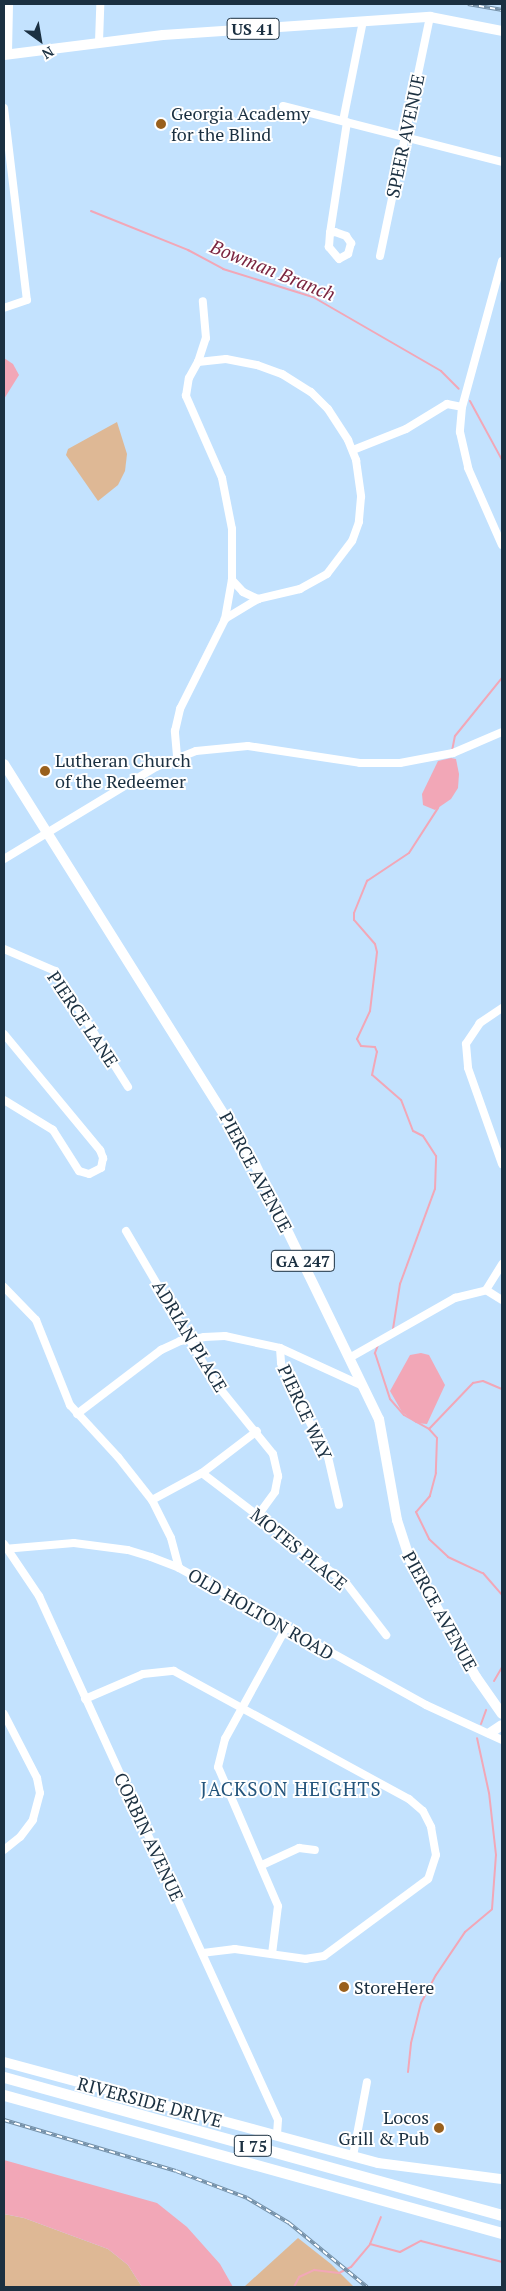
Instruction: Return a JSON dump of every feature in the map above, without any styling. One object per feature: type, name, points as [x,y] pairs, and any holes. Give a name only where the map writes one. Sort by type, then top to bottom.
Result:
[{"type":"highway","name":"I 75","points":[[4,2077],[502,2215]]},
{"type":"highway","name":"I 75","points":[[4,2095],[502,2233]]},
{"type":"main road","name":"US 41","points":[[6,54],[99,42],[430,17],[502,31]]},
{"type":"main road","name":"PIERCE AVENUE","points":[[4,764],[235,1129],[368,1392],[385,1439],[397,1520],[409,1558],[501,1708]]},
{"type":"main road","points":[[490,1733],[502,1725]]},
{"type":"main road","name":"RIVERSIDE DRIVE","points":[[4,2062],[353,2156],[413,2169],[502,2179]]},
{"type":"street","points":[[6,54],[10,4]]},
{"type":"street","points":[[99,42],[100,4]]},
{"type":"street","name":"SPEER AVENUE","points":[[380,256],[430,17]]},
{"type":"street","points":[[330,233],[345,122],[363,21]]},
{"type":"street","points":[[283,106],[502,162]]},
{"type":"street","points":[[4,108],[27,300],[5,304]]},
{"type":"street","points":[[502,262],[462,407],[462,451],[502,545]]},
{"type":"street","points":[[177,756],[175,731],[180,709],[225,619],[232,580],[232,529],[222,478],[186,396],[189,378],[198,362],[206,338],[203,301]]},
{"type":"street","points":[[198,362],[217,359],[257,364],[297,383],[328,409],[353,450],[359,476],[360,515],[348,550],[338,564],[315,582],[258,599],[225,619]]},
{"type":"street","points":[[353,450],[406,429],[447,404],[462,407]]},
{"type":"street","points":[[232,580],[243,592],[258,599]]},
{"type":"street","points":[[4,859],[46,832],[177,756],[213,748],[248,746],[360,763],[400,763],[453,753],[502,732]]},
{"type":"street","name":"PIERCE LANE","points":[[4,949],[55,971],[128,1087]]},
{"type":"street","points":[[502,1008],[480,1024],[466,1044],[468,1068],[502,1164]]},
{"type":"street","points":[[4,1034],[34,1074],[92,1138],[103,1160],[96,1172],[79,1171],[53,1130],[4,1100]]},
{"type":"street","name":"ADRIAN PLACE","points":[[126,1231],[218,1387],[257,1431],[274,1454],[278,1476],[275,1492],[258,1515]]},
{"type":"street","points":[[351,1357],[455,1298],[486,1290],[502,1264]]},
{"type":"street","points":[[4,1287],[36,1320],[65,1398],[77,1414],[118,1457],[152,1500],[170,1538],[179,1568]]},
{"type":"street","points":[[486,1290],[502,1300]]},
{"type":"street","points":[[77,1414],[147,1359],[189,1339],[225,1336],[280,1348],[358,1382],[368,1392]]},
{"type":"street","name":"PIERCE WAY","points":[[280,1348],[288,1381],[328,1457],[339,1505]]},
{"type":"street","points":[[152,1500],[202,1473],[257,1431]]},
{"type":"street","name":"MOTES PLACE","points":[[202,1473],[346,1583],[386,1636]]},
{"type":"street","name":"OLD HOLTON ROAD","points":[[4,1547],[63,1542],[94,1544],[128,1550],[179,1568],[285,1630],[454,1720],[490,1733],[502,1740]]},
{"type":"street","name":"CORBIN AVENUE","points":[[4,1547],[39,1596],[278,2120],[277,2136]]},
{"type":"street","points":[[272,1954],[278,1906],[262,1865],[218,1767],[225,1738],[285,1630]]},
{"type":"street","points":[[85,1699],[143,1674],[164,1670],[185,1676],[409,1799],[423,1811],[436,1841],[434,1864],[428,1879],[342,1945],[317,1959],[234,1949],[203,1953]]},
{"type":"street","points":[[4,1714],[37,1778],[40,1793],[33,1820],[20,1837],[4,1850]]},
{"type":"street","points":[[262,1865],[299,1848],[315,1850]]},
{"type":"street","points":[[353,2156],[367,2082]]},
{"type":"shaded area","points":[[4,358],[13,364],[19,375],[4,399]]},
{"type":"shaded area","points":[[117,422],[127,454],[125,471],[118,485],[98,501],[66,455],[68,449]]},
{"type":"shaded area","points":[[451,758],[456,759],[459,774],[458,788],[451,799],[435,810],[423,805],[422,794],[438,761]]},
{"type":"shaded area","points":[[421,1353],[429,1355],[445,1385],[427,1424],[416,1423],[402,1412],[390,1391],[410,1355]]},
{"type":"shaded area","points":[[4,2160],[157,2203],[187,2227],[220,2264],[233,2287],[142,2287],[128,2265],[108,2249],[24,2218],[4,2214]]},
{"type":"shaded area","points":[[4,2214],[24,2218],[108,2249],[128,2265],[142,2287],[4,2287]]},
{"type":"shaded area","points":[[298,2238],[331,2264],[354,2287],[244,2287]]},
{"type":"waterway","name":"Bowman Branch","points":[[91,211],[188,250],[223,269],[313,297],[441,371],[459,389]]},
{"type":"waterway","name":"Bowman Branch","points":[[470,401],[502,460]]},
{"type":"waterway","name":"Bowman Branch","points":[[452,751],[455,736],[502,678]]},
{"type":"waterway","name":"Bowman Branch","points":[[393,1329],[400,1284],[435,1189],[436,1156],[423,1136],[413,1131],[401,1100],[372,1075],[377,1052],[375,1047],[361,1046],[357,1039],[370,1011],[377,952],[375,944],[354,920],[354,913],[367,881],[409,853],[438,808]]},
{"type":"waterway","name":"Bowman Branch","points":[[378,1345],[375,1353],[390,1399],[404,1415],[429,1429],[437,1438],[436,1473],[430,1496],[416,1512],[429,1539],[448,1557],[483,1573],[502,1595]]},
{"type":"waterway","points":[[429,1429],[473,1383],[483,1381],[502,1389]]},
{"type":"waterway","name":"Bowman Branch","points":[[494,1681],[502,1667]]},
{"type":"waterway","name":"Bowman Branch","points":[[481,1724],[486,1710]]},
{"type":"waterway","name":"Bowman Branch","points":[[408,2072],[411,2043],[421,2003],[436,1975],[465,1932],[492,1909],[496,1855],[489,1793],[477,1738]]},
{"type":"waterway","name":"Bowman Branch","points":[[294,2287],[299,2277],[314,2270],[339,2273],[351,2267],[370,2244],[381,2217]]},
{"type":"waterway","points":[[370,2244],[400,2252],[421,2241],[502,2262]]},
{"type":"railway","points":[[468,4],[502,10]]},
{"type":"railway","points":[[4,2120],[176,2171],[247,2198],[289,2223],[367,2287]]},
{"type":"place","name":"Georgia Academy for the Blind","points":[[161,124]]},
{"type":"place","name":"Lutheran Church of the Redeemer","points":[[45,771]]},
{"type":"place","name":"StoreHere","points":[[344,1987]]},
{"type":"place","name":"Locos Grill & Pub","points":[[439,2128]]},
{"type":"district","name":"JACKSON HEIGHTS","points":[[291,1789]]}]
